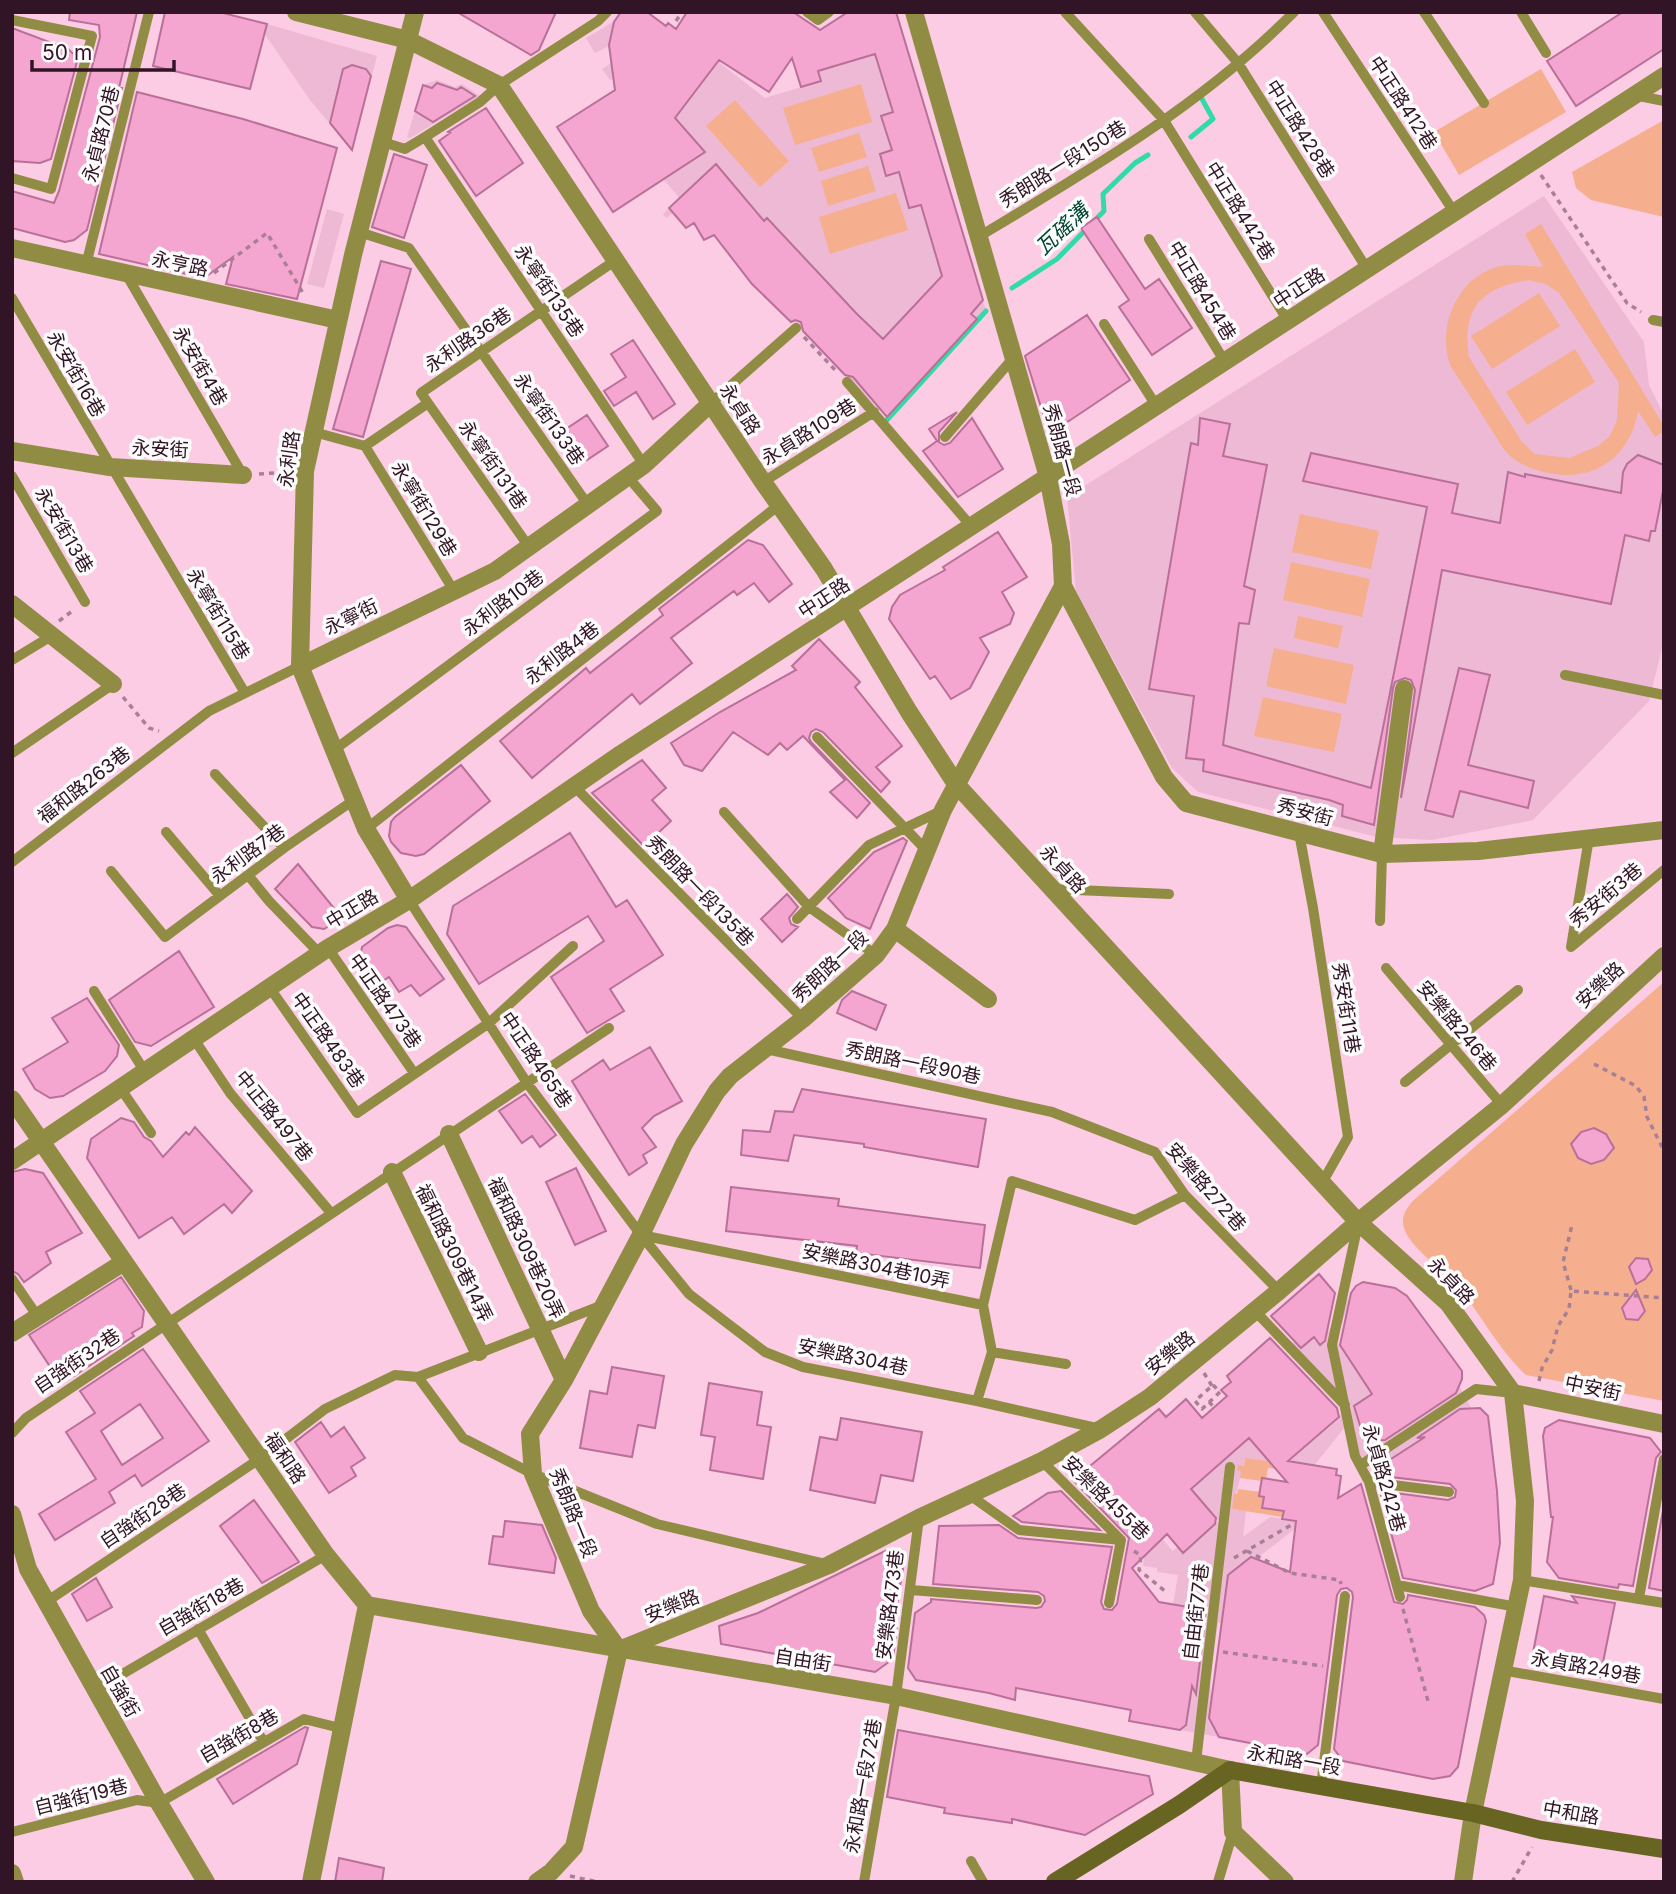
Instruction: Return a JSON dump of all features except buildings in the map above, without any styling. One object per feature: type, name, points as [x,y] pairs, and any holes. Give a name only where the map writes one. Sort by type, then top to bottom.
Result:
[{"type":"main road","name":"永和路一段","points":[[1055,1882],[1230,1770],[1473,1813]]},
{"type":"main road","name":"中和路","points":[[1473,1813],[1541,1830],[1664,1849]]},
{"type":"street","name":"永貞路","points":[[296,12],[408,40],[499,85],[763,482],[824,569],[909,712],[956,784],[1358,1222],[1448,1303],[1513,1393],[1525,1501],[1522,1580],[1473,1813],[1463,1882]]},
{"type":"street","name":"永利路","points":[[409,900],[366,829],[300,666],[305,471],[359,232],[415,12]]},
{"type":"street","name":"秀朗路一段","points":[[619,1650],[591,1611],[533,1474],[530,1434],[564,1380],[641,1236],[684,1144],[717,1091],[730,1076],[803,1020],[877,955],[895,929],[943,810],[1063,586],[1061,544],[1048,477],[914,12]]},
{"type":"street","name":"中正路","points":[[12,1161],[324,951],[409,900],[574,786],[1664,76]]},
{"type":"street","name":"永亨路","points":[[12,248],[338,320]]},
{"type":"street","name":"永寧街","points":[[300,666],[495,571],[644,465],[711,403]]},
{"type":"street","name":"永安街","points":[[12,451],[110,467],[243,475]]},
{"type":"street","name":"秀安街","points":[[1063,586],[1164,777],[1186,803],[1382,854],[1478,851],[1664,830]]},
{"type":"street","points":[[12,604],[113,684]]},
{"type":"street","points":[[1382,854],[1404,689]]},
{"type":"street","points":[[895,929],[988,999]]},
{"type":"street","name":"安樂路","points":[[619,1650],[829,1565],[919,1518],[1042,1461],[1101,1429],[1150,1397],[1502,1105],[1664,956]]},
{"type":"street","name":"福和路","points":[[12,1099],[326,1555],[367,1605]]},
{"type":"street","name":"福和路309巷20弄","points":[[449,1134],[564,1380]]},
{"type":"street","name":"福和路309巷14弄","points":[[392,1172],[479,1352]]},
{"type":"street","points":[[12,1333],[124,1262]]},
{"type":"street","name":"中安街","points":[[1513,1393],[1664,1424]]},
{"type":"street","name":"自強街","points":[[12,1514],[28,1569],[206,1882]]},
{"type":"street","points":[[311,1882],[367,1605]]},
{"type":"street","name":"自由街","points":[[367,1605],[896,1696],[1230,1770]]},
{"type":"street","points":[[546,1879],[574,1847],[619,1650]]},
{"type":"street","points":[[1230,1770],[1233,1832],[1285,1882]]},
{"type":"street","points":[[12,1873],[15,1882]]},
{"type":"lane","name":"永貞路70巷","points":[[86,265],[149,12]]},
{"type":"lane","points":[[383,142],[405,149],[480,102],[499,85],[598,21],[607,12]]},
{"type":"lane","points":[[807,12],[818,19],[829,12]]},
{"type":"lane","name":"中正路442巷","points":[[1065,12],[1163,119],[1288,321]]},
{"type":"lane","name":"中正路428巷","points":[[1195,12],[1238,63],[1367,269]]},
{"type":"lane","name":"秀朗路一段150巷","points":[[980,236],[1095,167],[1219,80],[1294,12]]},
{"type":"lane","name":"中正路412巷","points":[[1323,12],[1454,212]]},
{"type":"lane","points":[[1423,12],[1484,103]]},
{"type":"lane","points":[[1521,12],[1546,53]]},
{"type":"lane","points":[[12,20],[92,36],[51,188],[12,178]]},
{"type":"lane","points":[[1634,95],[1664,101]]},
{"type":"lane","name":"永寧街135巷","points":[[425,137],[644,465]]},
{"type":"lane","name":"永寧街133巷","points":[[359,232],[409,248],[588,505]]},
{"type":"lane","name":"中正路454巷","points":[[1149,239],[1224,362]]},
{"type":"lane","name":"永利路36巷","points":[[365,446],[428,403],[421,393],[616,260]]},
{"type":"lane","name":"永安街4巷","points":[[126,274],[243,475]]},
{"type":"lane","name":"永安街16巷","points":[[12,298],[161,552]]},
{"type":"lane","points":[[1104,324],[1157,407]]},
{"type":"lane","points":[[711,403],[796,328]]},
{"type":"lane","points":[[945,437],[1014,356]]},
{"type":"lane","points":[[847,382],[971,526]]},
{"type":"lane","name":"永寧街131巷","points":[[428,403],[529,547]]},
{"type":"lane","name":"永貞路109巷","points":[[763,482],[874,412]]},
{"type":"lane","points":[[314,432],[365,446]]},
{"type":"lane","name":"永寧街129巷","points":[[365,446],[454,591]]},
{"type":"lane","name":"永安街13巷","points":[[12,476],[85,602]]},
{"type":"lane","name":"永利路10巷","points":[[334,750],[657,511],[628,477]]},
{"type":"lane","name":"永利路4巷","points":[[366,829],[779,505]]},
{"type":"lane","name":"永寧街115巷","points":[[161,552],[245,693]]},
{"type":"lane","points":[[12,660],[49,633]]},
{"type":"lane","name":"永寧街","points":[[177,736],[209,711],[300,666]]},
{"type":"lane","points":[[1565,675],[1664,695]]},
{"type":"lane","points":[[12,753],[113,684]]},
{"type":"lane","name":"福和路263巷","points":[[12,863],[177,736]]},
{"type":"lane","points":[[817,737],[926,850]]},
{"type":"lane","points":[[215,774],[284,848]]},
{"type":"lane","name":"秀朗路一段135巷","points":[[574,786],[803,1020]]},
{"type":"lane","name":"永利路7巷","points":[[111,871],[164,937],[354,800]]},
{"type":"lane","points":[[797,919],[869,845],[943,810]]},
{"type":"lane","points":[[724,812],[809,907],[877,955]]},
{"type":"lane","points":[[166,832],[220,896]]},
{"type":"lane","name":"秀安街11巷","points":[[1299,833],[1348,1138],[1322,1183]]},
{"type":"lane","name":"秀安街3巷","points":[[1590,838],[1571,947],[1664,870]]},
{"type":"lane","points":[[1380,921],[1382,854]]},
{"type":"lane","name":"中正路473巷","points":[[248,875],[269,901],[324,951],[414,1073]]},
{"type":"lane","points":[[1053,888],[1169,894]]},
{"type":"lane","name":"中正路465巷","points":[[409,900],[527,1083],[641,1236]]},
{"type":"lane","points":[[414,1073],[489,1023],[573,946]]},
{"type":"lane","name":"安樂路246巷","points":[[1386,968],[1502,1105]]},
{"type":"lane","name":"中正路483巷","points":[[270,988],[357,1113],[414,1073]]},
{"type":"lane","points":[[1405,1082],[1518,990]]},
{"type":"lane","points":[[94,991],[145,1072]]},
{"type":"lane","name":"自強街32巷","points":[[12,1433],[26,1418],[166,1322],[609,1028]]},
{"type":"lane","name":"中正路497巷","points":[[194,1039],[230,1093],[331,1213]]},
{"type":"lane","name":"秀朗路一段90巷","points":[[766,1049],[1052,1112]]},
{"type":"lane","points":[[121,1089],[151,1133]]},
{"type":"lane","name":"安樂路272巷","points":[[1052,1112],[1155,1152],[1185,1195],[1279,1291]]},
{"type":"lane","points":[[977,1401],[992,1352],[983,1305],[1012,1181],[1135,1220],[1185,1195]]},
{"type":"lane","name":"永貞路242巷","points":[[1358,1222],[1332,1345],[1355,1457],[1369,1482],[1400,1597]]},
{"type":"lane","name":"安樂路304巷10弄","points":[[641,1236],[983,1305]]},
{"type":"lane","name":"安樂路304巷","points":[[641,1236],[689,1294],[765,1352],[803,1367],[977,1401],[1101,1429]]},
{"type":"lane","points":[[12,1279],[38,1317]]},
{"type":"lane","name":"自強街28巷","points":[[46,1602],[261,1458],[326,1409],[395,1375],[418,1377],[603,1304]]},
{"type":"lane","points":[[1255,1311],[1346,1407]]},
{"type":"lane","points":[[992,1352],[1066,1364]]},
{"type":"lane","points":[[418,1377],[463,1438],[533,1474],[657,1524],[829,1565]]},
{"type":"lane","points":[[1361,1465],[1476,1389],[1513,1393]]},
{"type":"lane","points":[[1639,1598],[1664,1459]]},
{"type":"lane","name":"安樂路455巷","points":[[1042,1461],[1121,1540]]},
{"type":"lane","name":"自由街77巷","points":[[1196,1762],[1230,1467]]},
{"type":"lane","points":[[1369,1482],[1449,1492]]},
{"type":"lane","points":[[971,1496],[1019,1530],[1121,1540],[1109,1604]]},
{"type":"lane","name":"安樂路473巷","points":[[896,1696],[919,1518]]},
{"type":"lane","name":"自強街18巷","points":[[95,1690],[326,1555]]},
{"type":"lane","points":[[1522,1580],[1664,1603]]},
{"type":"lane","points":[[1397,1585],[1517,1607]]},
{"type":"lane","points":[[911,1590],[1037,1601]]},
{"type":"lane","points":[[1321,1786],[1345,1596]]},
{"type":"lane","points":[[198,1629],[263,1741]]},
{"type":"lane","name":"永貞路249巷","points":[[1502,1670],[1664,1699]]},
{"type":"lane","name":"永和路一段72巷","points":[[864,1882],[896,1696]]},
{"type":"lane","name":"自強街8巷","points":[[159,1803],[263,1741],[304,1720],[340,1728]]},
{"type":"lane","name":"自強街19巷","points":[[12,1832],[136,1800],[159,1803]]},
{"type":"lane","points":[[1218,1882],[1233,1832]]},
{"type":"lane","points":[[971,1861],[982,1882]]},
{"type":"path","points":[[676,21],[682,12]]},
{"type":"path","points":[[1532,162],[1627,303],[1658,321]]},
{"type":"path","points":[[193,289],[267,233],[317,316]]},
{"type":"path","points":[[796,328],[847,382]]},
{"type":"path","points":[[243,475],[305,471]]},
{"type":"path","points":[[49,633],[85,602]]},
{"type":"path","points":[[113,684],[149,728],[177,736]]},
{"type":"path","points":[[1594,1064],[1636,1086],[1644,1097],[1647,1117],[1664,1151]]},
{"type":"path","points":[[1536,1397],[1542,1368],[1552,1350],[1558,1326],[1569,1309],[1571,1291],[1563,1262],[1572,1225]]},
{"type":"path","points":[[1571,1291],[1664,1298]]},
{"type":"path","points":[[1213,1385],[1220,1392],[1209,1402],[1202,1409],[1195,1401],[1213,1385]]},
{"type":"path","points":[[1209,1402],[1214,1407]]},
{"type":"path","points":[[1220,1567],[1293,1524]]},
{"type":"path","name":"安樂路455巷","points":[[1121,1540],[1141,1556],[1139,1570],[1165,1591]]},
{"type":"path","points":[[1247,1551],[1290,1573],[1340,1580],[1345,1596]]},
{"type":"path","points":[[1400,1597],[1428,1701]]},
{"type":"path","points":[[1209,1650],[1336,1667]]},
{"type":"path","points":[[1512,1882],[1541,1830]]},
{"type":"path","points":[[546,1879],[598,1882]]},
{"type":"shaded area","points":[[621,12],[665,26],[668,23],[765,98],[801,87],[796,70],[824,34],[824,27],[848,12],[896,12],[986,310],[887,418],[793,321],[752,284],[714,235],[704,240],[694,224],[686,228],[673,213],[666,218],[663,214],[673,205],[683,202],[663,179],[613,212],[557,127],[614,90],[613,79],[610,80],[602,69],[611,63],[609,46],[595,53],[586,38],[613,22]]},
{"type":"shaded area","points":[[267,24],[377,56],[352,150],[310,100],[264,33]]},
{"type":"shaded area","points":[[1541,69],[1566,112],[1459,175],[1434,132]]},
{"type":"shaded area","points":[[437,80],[455,87],[462,84],[480,96],[410,138],[407,137],[423,85]]},
{"type":"shaded area","points":[[861,84],[872,122],[795,145],[783,108]]},
{"type":"shaded area","points":[[735,100],[789,161],[760,187],[706,126]]},
{"type":"shaded area","points":[[1664,120],[1664,217],[1591,200],[1576,188],[1572,172]]},
{"type":"shaded area","points":[[859,133],[867,157],[819,172],[811,148]]},
{"type":"shaded area","points":[[868,166],[876,191],[828,206],[821,181]]},
{"type":"shaded area","points":[[896,193],[908,230],[830,254],[819,217]]},
{"type":"shaded area","points":[[1544,196],[1644,342],[1649,385],[1664,415],[1664,640],[1649,701],[1533,820],[1432,840],[1377,837],[1198,792],[1172,768],[1076,591],[1067,497]]},
{"type":"shaded area","points":[[327,209],[344,214],[324,288],[307,284]]},
{"type":"shaded area","points":[[1541,224],[1664,426],[1664,431],[1655,437],[1638,411],[1627,442],[1617,455],[1592,471],[1561,475],[1524,465],[1511,457],[1451,367],[1447,354],[1447,325],[1451,311],[1457,298],[1476,277],[1502,266],[1543,267],[1525,234]],"holes":[[[1529,280],[1546,284],[1559,293],[1619,383],[1617,420],[1610,436],[1598,446],[1569,458],[1535,454],[1522,442],[1469,357],[1469,325],[1479,302],[1488,294],[1513,283]]]},
{"type":"shaded area","points":[[1539,293],[1560,326],[1492,369],[1471,336]]},
{"type":"shaded area","points":[[1575,349],[1595,382],[1527,425],[1506,392]]},
{"type":"shaded area","points":[[1300,514],[1379,531],[1371,569],[1292,552]]},
{"type":"shaded area","points":[[1291,562],[1370,579],[1362,617],[1283,600]]},
{"type":"shaded area","points":[[1298,616],[1343,626],[1338,648],[1294,638]]},
{"type":"shaded area","points":[[1274,648],[1354,665],[1346,704],[1266,686]]},
{"type":"shaded area","points":[[1263,697],[1342,714],[1334,752],[1254,736]]},
{"type":"shaded area","points":[[1664,982],[1664,1401],[1526,1375],[1507,1355],[1459,1288],[1410,1240],[1403,1219],[1415,1199]]},
{"type":"shaded area","points":[[1340,1298],[1350,1300],[1336,1341],[1372,1394],[1354,1406],[1363,1435],[1369,1440],[1400,1427],[1459,1386],[1471,1408],[1374,1470],[1366,1457],[1359,1461],[1345,1427],[1312,1468],[1245,1459],[1232,1509],[1246,1511],[1243,1537],[1270,1517],[1296,1521],[1296,1528],[1256,1559],[1251,1557],[1228,1575],[1226,1591],[1254,1602],[1225,1598],[1221,1623],[1218,1623],[1210,1679],[1213,1725],[1219,1737],[1180,1730],[1186,1725],[1189,1708],[1179,1665],[1188,1637],[1203,1639],[1208,1610],[1173,1605],[1178,1575],[1157,1572],[1157,1568],[1143,1566],[1144,1557],[1162,1539],[1173,1551],[1178,1546],[1183,1552],[1219,1521],[1191,1489],[1257,1431],[1259,1433],[1251,1440],[1262,1454],[1286,1463],[1344,1412],[1272,1336],[1280,1330],[1292,1344],[1301,1337],[1314,1337],[1320,1344],[1336,1319]]},
{"type":"shaded area","points":[[1245,1458],[1294,1465],[1293,1471],[1268,1468],[1266,1479],[1262,1481],[1240,1478],[1238,1465],[1244,1466]]},
{"type":"shaded area","points":[[1238,1489],[1260,1492],[1264,1497],[1263,1508],[1283,1511],[1283,1517],[1232,1509],[1234,1494],[1237,1494]]},
{"type":"waterway","name":"瓦磘溝","points":[[1191,137],[1213,119],[1202,99]]},
{"type":"waterway","name":"瓦磘溝","points":[[1012,288],[1057,259],[1104,211],[1103,194],[1135,163],[1148,155]]},
{"type":"waterway","name":"瓦磘溝","points":[[886,421],[986,311]]}]
